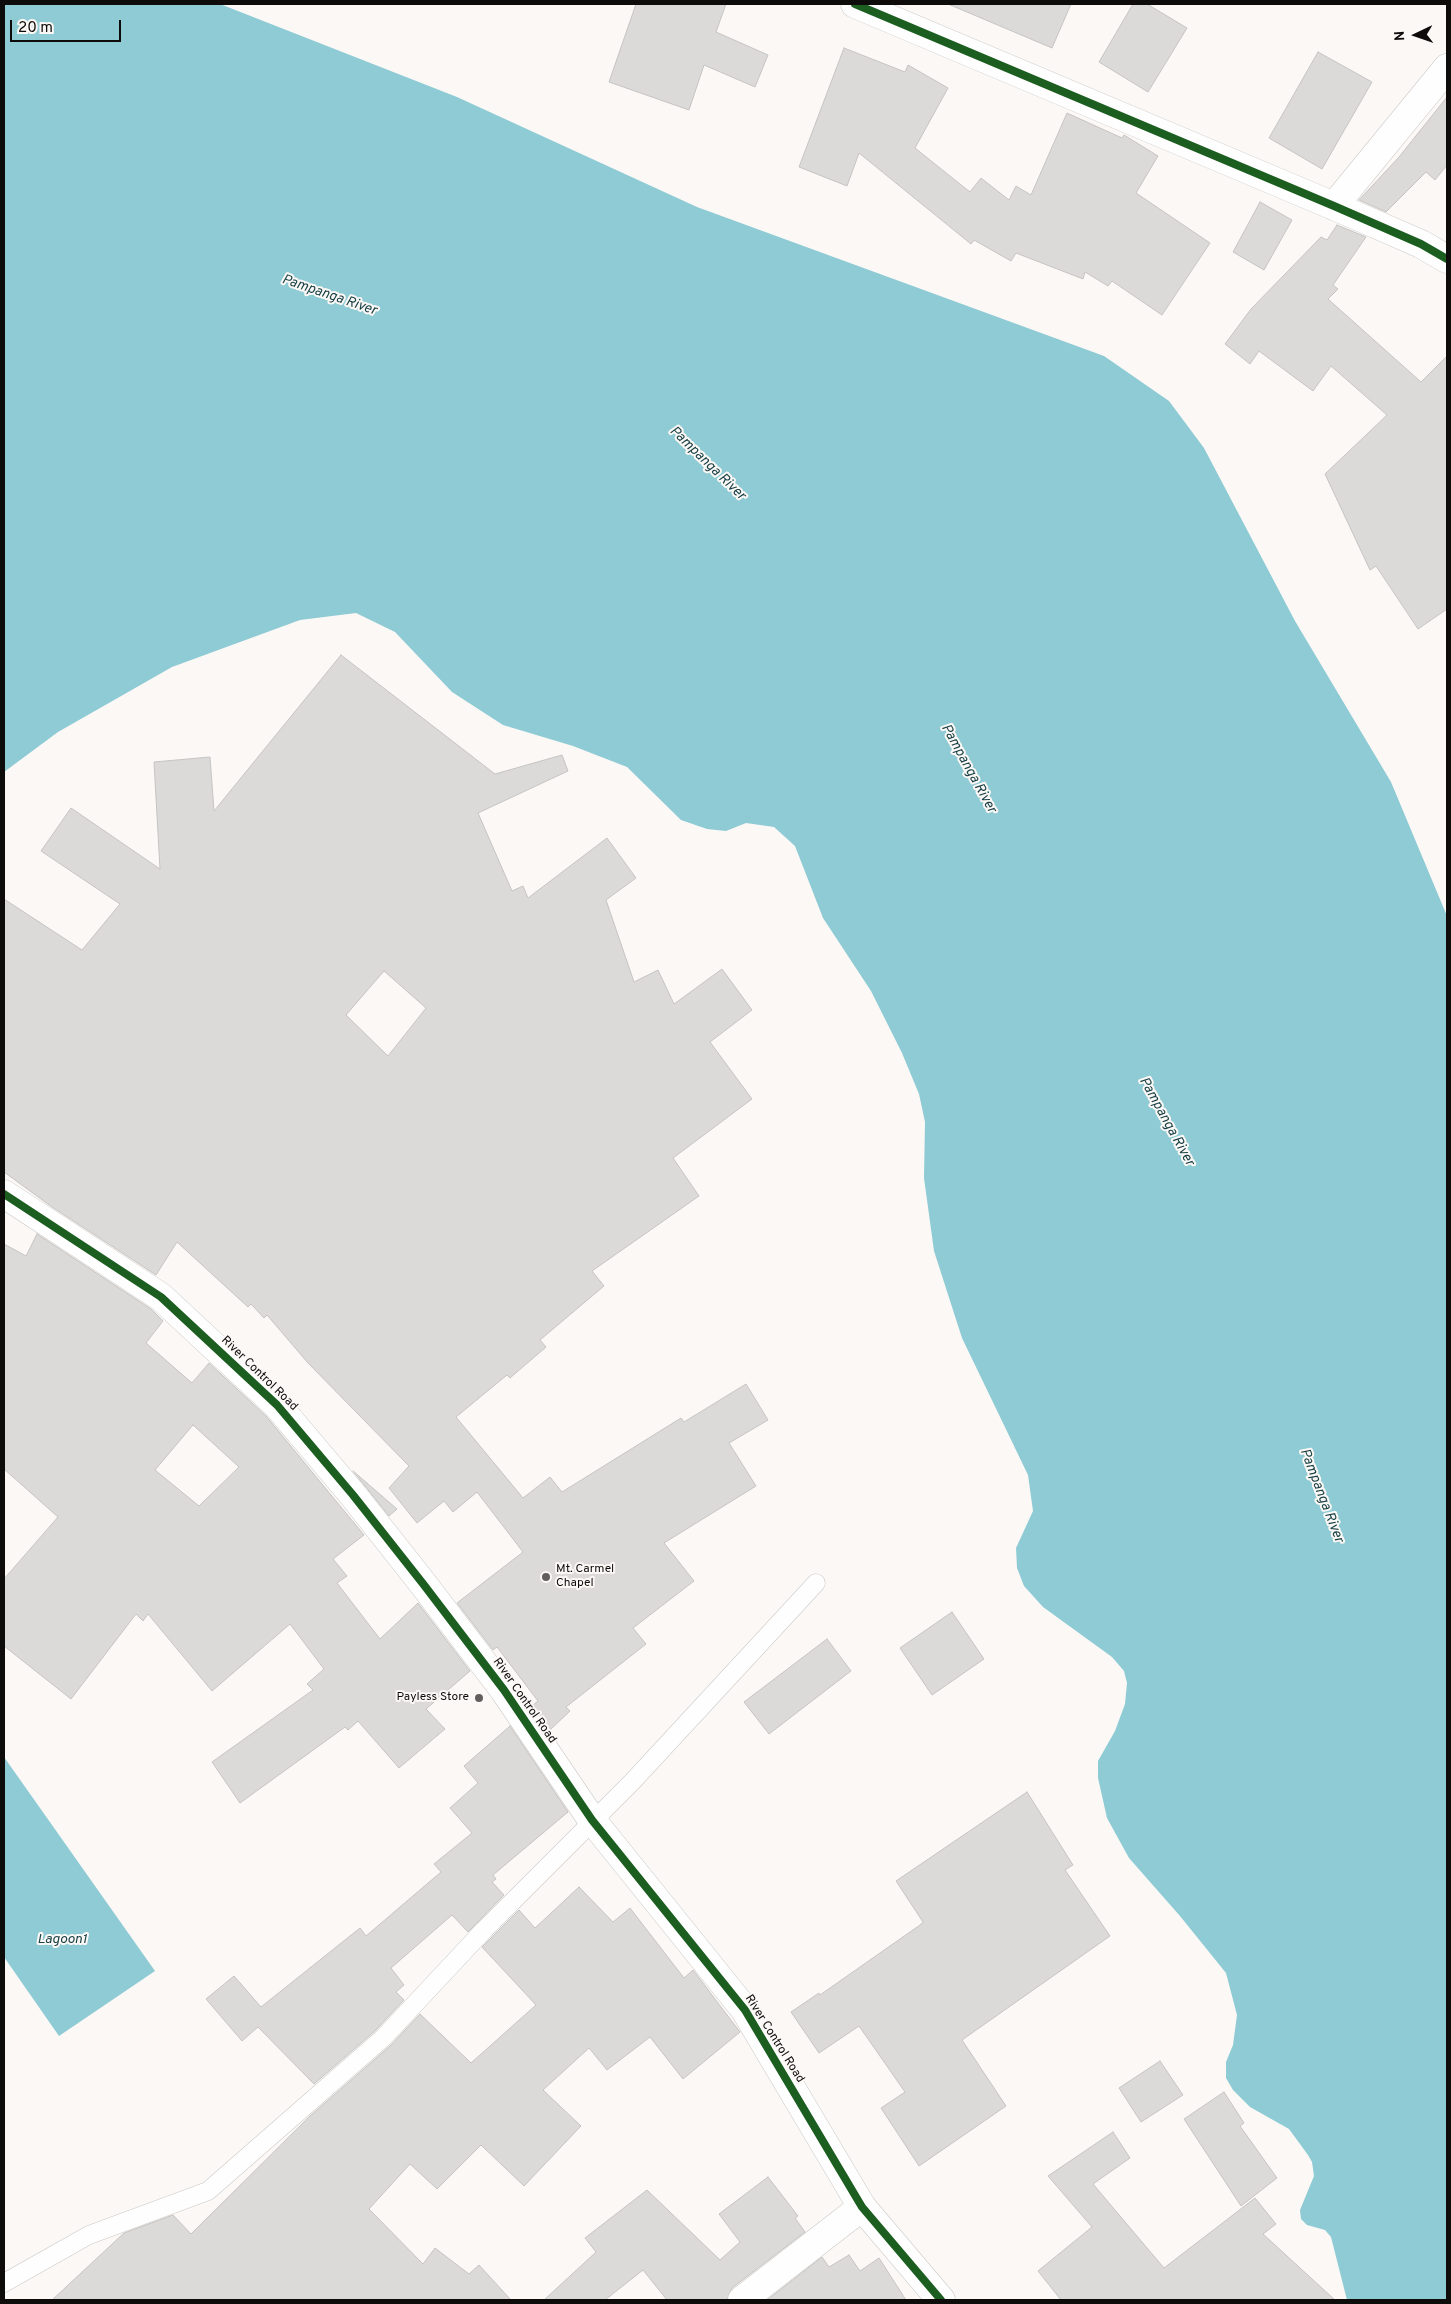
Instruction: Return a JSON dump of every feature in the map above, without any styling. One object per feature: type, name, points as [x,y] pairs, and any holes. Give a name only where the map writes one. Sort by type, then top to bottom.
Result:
[{"type":"street","points":[[855,4],[1334,206],[1421,244],[1447,259]]},
{"type":"street","points":[[1334,206],[1447,68]]},
{"type":"street","name":"River Control Road","points":[[4,1194],[161,1297],[277,1405],[354,1495],[504,1690],[592,1820],[745,2010],[862,2207],[941,2300]]},
{"type":"street","points":[[742,2300],[862,2207]]},
{"type":"lane","points":[[4,2284],[89,2235],[208,2191],[383,2038],[484,1930],[639,1775],[816,1583]]},
{"type":"water","name":"Pampanga River","points":[[4,4],[220,4],[457,97],[697,207],[1104,356],[1169,401],[1204,448],[1295,621],[1391,782],[1447,916],[1447,2300],[1347,2300],[1331,2237],[1325,2230],[1307,2225],[1301,2219],[1300,2210],[1314,2176],[1312,2162],[1289,2129],[1250,2107],[1233,2090],[1226,2078],[1226,2062],[1233,2045],[1237,2015],[1226,1973],[1180,1916],[1129,1858],[1107,1818],[1098,1778],[1098,1761],[1115,1731],[1125,1704],[1127,1683],[1124,1671],[1112,1657],[1043,1607],[1024,1586],[1017,1568],[1016,1548],[1033,1511],[1028,1475],[962,1338],[934,1251],[924,1178],[925,1122],[919,1094],[902,1053],[871,991],[823,918],[795,846],[774,827],[746,823],[726,831],[707,829],[681,820],[627,767],[573,746],[503,725],[452,692],[395,632],[356,613],[300,620],[172,667],[58,732],[4,772]]},
{"type":"water","name":"Lagoon1","points":[[4,1757],[155,1971],[59,2036],[4,1957]]},
{"type":"building","points":[[636,4],[726,4],[716,32],[768,55],[755,87],[704,65],[689,110],[609,82]]},
{"type":"building","points":[[948,4],[1071,4],[1052,48]]},
{"type":"building","points":[[1133,4],[1147,4],[1187,28],[1148,92],[1099,62]]},
{"type":"building","points":[[844,48],[905,72],[908,65],[948,88],[915,148],[970,192],[981,178],[1009,200],[1016,186],[1031,195],[1067,113],[1122,138],[1124,135],[1158,156],[1136,193],[1210,243],[1162,315],[1112,281],[1108,286],[1085,272],[1083,279],[1016,253],[1011,261],[974,240],[971,244],[859,153],[847,186],[799,167]]},
{"type":"building","points":[[1318,52],[1372,82],[1322,169],[1269,138]]},
{"type":"building","points":[[1447,97],[1447,165],[1435,180],[1426,172],[1386,212],[1359,200],[1399,157]]},
{"type":"building","points":[[1260,202],[1292,220],[1264,270],[1233,252]]},
{"type":"building","points":[[1337,225],[1366,237],[1333,285],[1338,289],[1328,299],[1421,382],[1447,356],[1447,609],[1418,629],[1376,566],[1370,570],[1325,474],[1387,415],[1331,366],[1313,391],[1259,351],[1250,364],[1225,344],[1251,309],[1321,237],[1327,240]]},
{"type":"building","points":[[341,655],[495,774],[562,755],[568,771],[478,813],[512,891],[523,886],[528,898],[607,838],[636,878],[606,900],[634,982],[658,970],[674,1004],[722,969],[752,1010],[710,1042],[752,1099],[673,1158],[699,1196],[592,1271],[604,1286],[540,1340],[546,1347],[510,1378],[507,1375],[456,1417],[523,1498],[550,1477],[562,1492],[681,1418],[684,1422],[746,1384],[768,1420],[729,1443],[756,1486],[664,1543],[694,1581],[633,1628],[646,1644],[566,1707],[570,1711],[550,1730],[533,1705],[538,1701],[497,1647],[493,1650],[457,1603],[523,1552],[477,1492],[453,1512],[444,1501],[417,1523],[389,1488],[409,1466],[308,1363],[267,1315],[264,1318],[251,1304],[248,1307],[177,1242],[156,1275],[52,1207],[4,1172],[4,899],[82,950],[120,904],[41,851],[71,808],[160,869],[154,762],[210,757],[214,811]],"holes":[[[384,971],[426,1008],[388,1056],[346,1015]]]},
{"type":"building","points":[[37,1234],[151,1309],[163,1321],[146,1343],[192,1383],[209,1363],[266,1416],[364,1535],[333,1559],[347,1576],[337,1583],[380,1639],[418,1603],[470,1671],[426,1709],[445,1729],[399,1768],[358,1721],[348,1730],[345,1727],[240,1803],[212,1762],[313,1690],[307,1684],[324,1669],[290,1624],[212,1691],[148,1614],[143,1621],[136,1614],[71,1699],[4,1646],[4,1579],[58,1517],[4,1469],[4,1244],[26,1256]],"holes":[[[193,1425],[239,1467],[199,1506],[155,1470]]]},
{"type":"building","points":[[353,1471],[397,1509],[389,1516]]},
{"type":"building","points":[[952,1612],[984,1659],[932,1695],[900,1648]]},
{"type":"building","points":[[827,1639],[851,1671],[769,1734],[744,1702]]},
{"type":"building","points":[[510,1726],[568,1812],[493,1875],[496,1879],[492,1882],[504,1895],[468,1932],[452,1915],[391,1968],[404,1985],[396,1992],[404,2000],[376,2030],[314,2084],[258,2027],[242,2041],[206,1999],[234,1976],[261,2007],[360,1928],[366,1936],[441,1872],[434,1864],[472,1833],[450,1808],[478,1783],[464,1766]]},
{"type":"building","points":[[1027,1792],[1073,1865],[1065,1870],[1110,1936],[962,2040],[1006,2106],[919,2166],[881,2108],[905,2092],[859,2026],[819,2053],[791,2012],[819,1993],[820,1995],[920,1925],[923,1922],[896,1881]]},
{"type":"building","points":[[579,1887],[613,1922],[630,1908],[684,1978],[693,1970],[740,2032],[683,2079],[650,2037],[607,2070],[589,2048],[543,2090],[581,2126],[524,2186],[481,2145],[437,2189],[410,2164],[369,2209],[423,2264],[435,2248],[469,2274],[479,2265],[511,2300],[52,2300],[124,2233],[173,2215],[191,2234],[310,2116],[390,2046],[420,2014],[471,2063],[536,2005],[482,1947],[519,1910],[535,1928]]},
{"type":"building","points":[[1160,2061],[1183,2095],[1141,2122],[1119,2088]]},
{"type":"building","points":[[1224,2092],[1244,2123],[1240,2126],[1277,2178],[1241,2206],[1184,2119]]},
{"type":"building","points":[[1113,2132],[1130,2158],[1093,2184],[1164,2268],[1255,2198],[1276,2224],[1263,2234],[1335,2300],[1061,2300],[1038,2271],[1092,2227],[1048,2176]]},
{"type":"building","points":[[768,2177],[798,2216],[795,2218],[805,2232],[732,2288],[727,2300],[667,2300],[643,2270],[605,2300],[544,2300],[596,2252],[585,2238],[647,2190],[720,2260],[740,2242],[719,2214]]},
{"type":"building","points":[[849,2255],[860,2271],[879,2258],[906,2300],[767,2300],[822,2257],[829,2267]]},
{"type":"cycle path","points":[[855,4],[1334,206],[1421,244],[1447,259]]},
{"type":"cycle path","points":[[4,1194],[161,1297],[277,1405],[353,1495],[424,1585],[504,1690],[592,1820],[745,2010],[862,2207],[941,2300]]},
{"type":"place","name":"Mt. Carmel Chapel","points":[[546,1577]]},
{"type":"place","name":"Payless Store","points":[[479,1698]]}]
